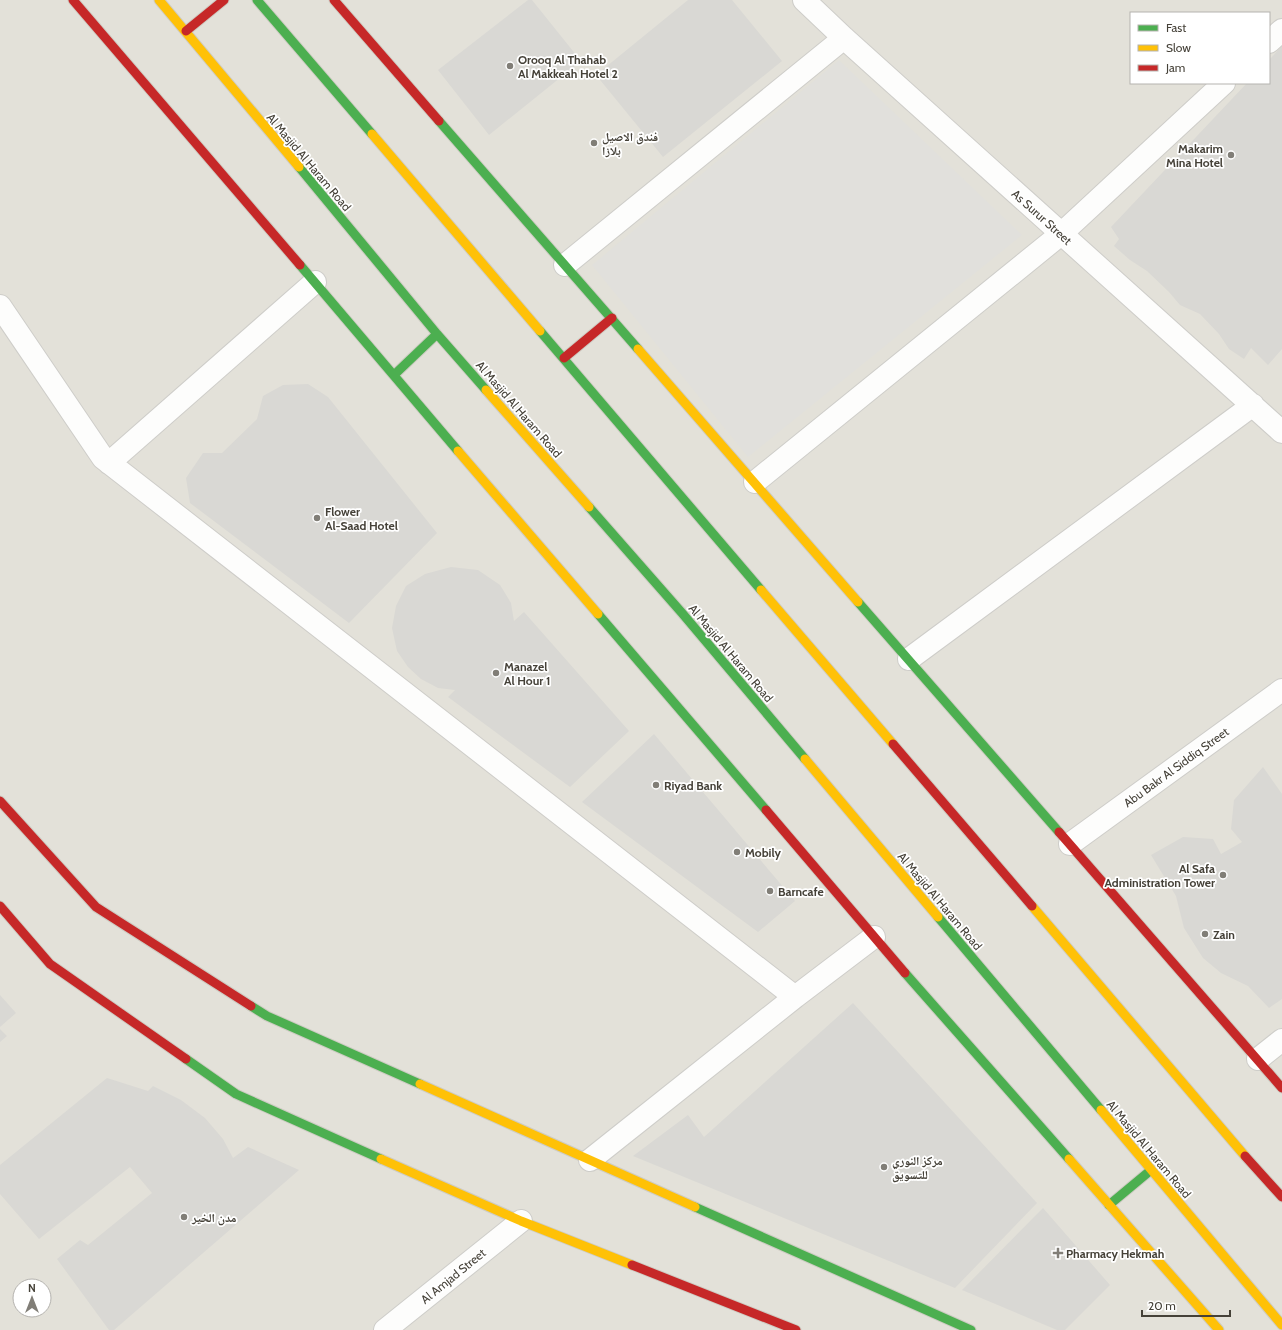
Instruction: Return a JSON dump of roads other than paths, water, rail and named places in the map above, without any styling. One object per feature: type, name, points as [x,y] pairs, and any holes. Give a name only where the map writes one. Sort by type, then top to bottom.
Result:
[{"type":"street","points":[[73,0],[874,937],[1219,1330]]},
{"type":"street","name":"Al Masjid Al Haram Road","points":[[159,0],[437,334],[682,613],[1282,1325]]},
{"type":"street","points":[[186,31],[224,0]]},
{"type":"street","points":[[257,0],[1253,1165],[1282,1197]]},
{"type":"street","points":[[334,0],[1282,1088]]},
{"type":"street","name":"As Surur Street","points":[[804,0],[844,38],[1282,432]]},
{"type":"street","points":[[1270,41],[1282,30]]},
{"type":"street","points":[[566,265],[844,38]]},
{"type":"street","points":[[755,482],[1061,234],[1223,84]]},
{"type":"street","points":[[109,463],[315,282]]},
{"type":"street","points":[[0,306],[103,458],[795,997]]},
{"type":"street","points":[[564,358],[612,318]]},
{"type":"street","points":[[394,375],[437,334]]},
{"type":"street","points":[[909,659],[1253,405]]},
{"type":"street","name":"Abu Bakr Al Siddiq Street","points":[[1070,844],[1282,690]]},
{"type":"street","points":[[0,801],[96,907],[267,1016],[971,1330]]},
{"type":"street","points":[[0,906],[50,964],[236,1094],[521,1221],[796,1330]]},
{"type":"street","points":[[590,1160],[795,997],[874,937]]},
{"type":"street","points":[[1258,1059],[1282,1040]]},
{"type":"street","points":[[1109,1205],[1151,1170]]},
{"type":"street","points":[[1274,1187],[1282,1179]]},
{"type":"street","name":"Al Amjad Street","points":[[385,1330],[521,1221]]},
{"type":"place","name":"Orooq Al Thahab Al Makkeah Hotel 2","points":[[510,66]]},
{"type":"place","name":"فندق الاصيل بلازا","points":[[594,143]]},
{"type":"place","name":"Makarim Mina Hotel","points":[[1231,155]]},
{"type":"place","name":"Flower Al-Saad Hotel","points":[[317,518]]},
{"type":"place","name":"Manazel Al Hour 1","points":[[496,673]]},
{"type":"place","name":"Riyad Bank","points":[[656,785]]},
{"type":"place","name":"Mobily","points":[[737,852]]},
{"type":"place","name":"Al Safa Administration Tower","points":[[1223,875]]},
{"type":"place","name":"Barncafe","points":[[770,891]]},
{"type":"place","name":"Zain","points":[[1205,934]]},
{"type":"place","name":"مركز النوري للتسويق","points":[[884,1167]]},
{"type":"place","name":"مدن الخير","points":[[184,1217]]},
{"type":"place","name":"Pharmacy Hekmah","points":[[1058,1253]]}]
